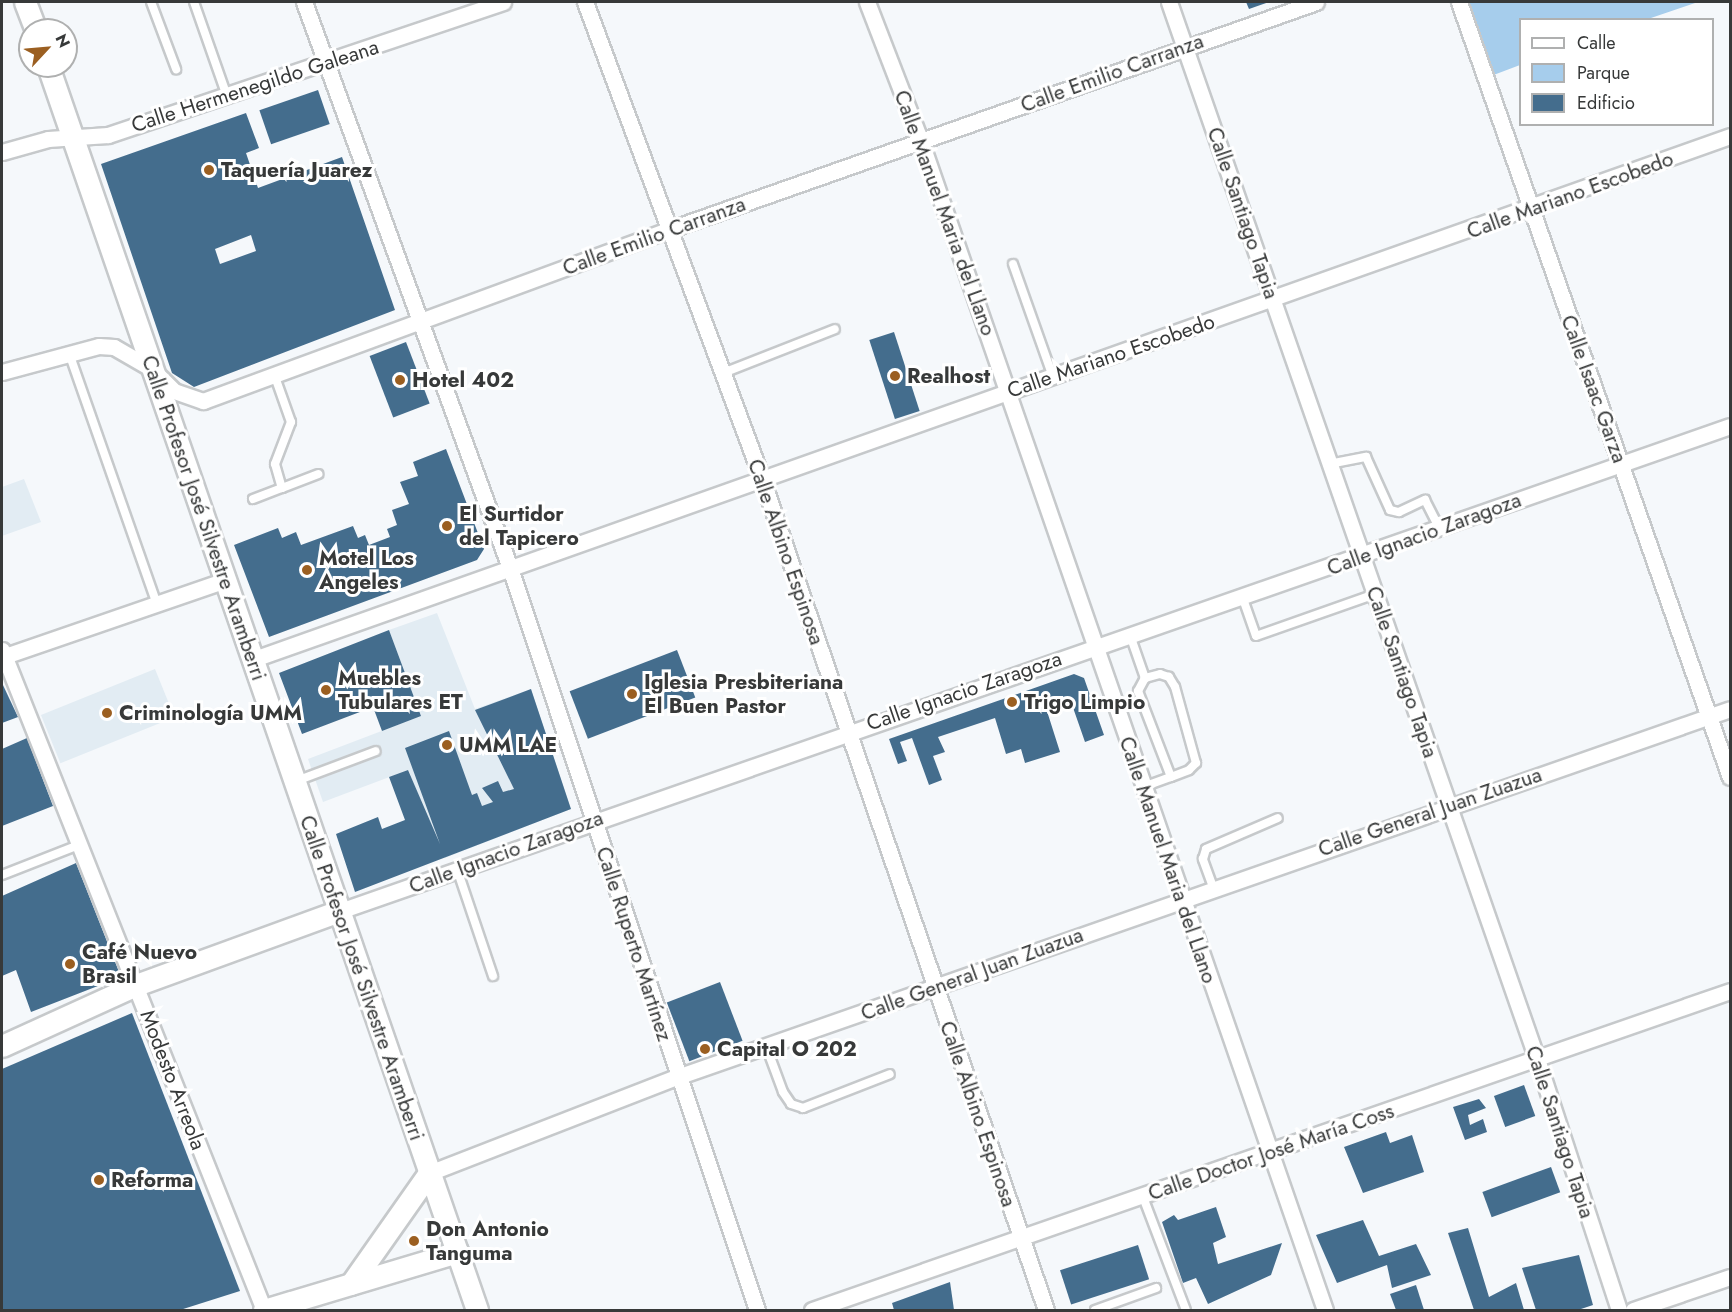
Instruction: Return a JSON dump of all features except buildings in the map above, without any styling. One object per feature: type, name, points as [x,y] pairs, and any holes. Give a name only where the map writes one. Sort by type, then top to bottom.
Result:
[{"type":"main road","points":[[26,2],[32,18]]},
{"type":"main road","name":"Calle Profesor José Silvestre Aramberri","points":[[52,78],[254,659],[337,912],[477,1311]]},
{"type":"main road","name":"Calle Ignacio Zaragoza","points":[[2,1046],[136,985],[337,912]]},
{"type":"main road","points":[[351,1284],[429,1173]]},
{"type":"main road","points":[[264,1311],[457,1252]]},
{"type":"street","name":"Calle Ruperto Martínez","points":[[304,2],[324,64],[510,568],[677,1077],[758,1311]]},
{"type":"street","name":"Calle Hermenegildo Galeana","points":[[2,152],[73,136],[108,135],[503,2]]},
{"type":"street","name":"Calle Albino Espinosa","points":[[585,2],[762,479],[1046,1311]]},
{"type":"street","name":"Calle Manuel Maria del Llano","points":[[867,2],[921,142],[1325,1311]]},
{"type":"street","name":"Calle Santiago Tapia","points":[[1169,2],[1538,1062],[1619,1311]]},
{"type":"street","name":"Calle Emilio Carranza","points":[[2,372],[69,353],[114,347],[152,369],[174,391],[203,401],[668,230],[1316,2]]},
{"type":"street","name":"Calle Isaac Garza","points":[[1459,2],[1731,777]]},
{"type":"street","name":"Calle Mariano Escobedo","points":[[254,659],[1053,376],[1531,210],[1731,136]]},
{"type":"street","name":"Calle Ignacio Zaragoza","points":[[337,912],[847,730],[1362,558],[1620,463],[1731,426]]},
{"type":"street","points":[[2,654],[226,580]]},
{"type":"street","name":"Modesto Arreola","points":[[2,654],[136,985],[264,1311]]},
{"type":"street","name":"Calle General Juan Zuazua","points":[[429,1173],[677,1077],[936,988],[1213,887],[1731,709]]},
{"type":"street","name":"Calle Doctor José María Coss","points":[[812,1311],[1270,1151],[1538,1062],[1731,991]]},
{"type":"street","points":[[1634,1311],[1731,1277]]},
{"type":"lane","points":[[151,2],[176,69]]},
{"type":"lane","points":[[194,2],[227,96]]},
{"type":"lane","points":[[1013,264],[1053,376]]},
{"type":"lane","points":[[723,374],[835,329]]},
{"type":"lane","points":[[69,353],[157,604]]},
{"type":"lane","points":[[274,374],[291,422],[275,464],[282,488]]},
{"type":"lane","points":[[1329,464],[1366,457],[1390,510],[1399,512],[1425,500],[1440,529]]},
{"type":"lane","points":[[253,498],[318,474]]},
{"type":"lane","points":[[1242,597],[1256,636],[1375,594]]},
{"type":"lane","points":[[1130,635],[1145,678]]},
{"type":"lane","points":[[1143,787],[1171,777],[1193,767],[1196,756],[1171,679],[1160,674],[1145,678],[1138,687],[1139,696],[1171,777]]},
{"type":"lane","points":[[294,781],[376,751]]},
{"type":"lane","points":[[1213,887],[1203,859],[1206,849],[1278,819]]},
{"type":"lane","points":[[2,875],[80,845]]},
{"type":"lane","points":[[458,869],[493,976]]},
{"type":"lane","points":[[766,1046],[783,1092],[791,1104],[803,1107],[890,1074]]},
{"type":"lane","points":[[1143,1197],[1186,1311]]},
{"type":"lane","points":[[1095,1311],[1156,1288]]},
{"type":"shaded area","points":[[24,479],[41,522],[2,536],[2,487]]},
{"type":"shaded area","name":"UMM LAE","points":[[437,613],[475,709],[531,689],[571,809],[445,858],[408,770],[323,802],[308,759],[421,716],[389,630]]},
{"type":"shaded area","name":"Criminología UMM","points":[[155,669],[174,717],[60,763],[41,715]]},
{"type":"green space","points":[[1458,2],[1698,2],[1651,18],[1519,18],[1519,65],[1483,79]]},
{"type":"place","name":"Taquería Juarez","points":[[209,170]]},
{"type":"place","name":"Realhost","points":[[895,376]]},
{"type":"place","name":"Hotel 402","points":[[400,380]]},
{"type":"place","name":"El Surtidor del Tapicero","points":[[447,526]]},
{"type":"place","name":"Motel Los Angeles","points":[[307,570]]},
{"type":"place","name":"Muebles Tubulares ET","points":[[326,690]]},
{"type":"place","name":"Iglesia Presbiteriana El Buen Pastor","points":[[632,694]]},
{"type":"place","name":"Trigo Limpio","points":[[1012,702]]},
{"type":"place","name":"Criminología UMM","points":[[107,713]]},
{"type":"place","name":"UMM LAE","points":[[447,745]]},
{"type":"place","name":"Café Nuevo Brasil","points":[[70,964]]},
{"type":"place","name":"Capital O 202","points":[[705,1049]]},
{"type":"place","name":"Reforma","points":[[99,1180]]},
{"type":"place","name":"Don Antonio Tanguma","points":[[414,1241]]}]
